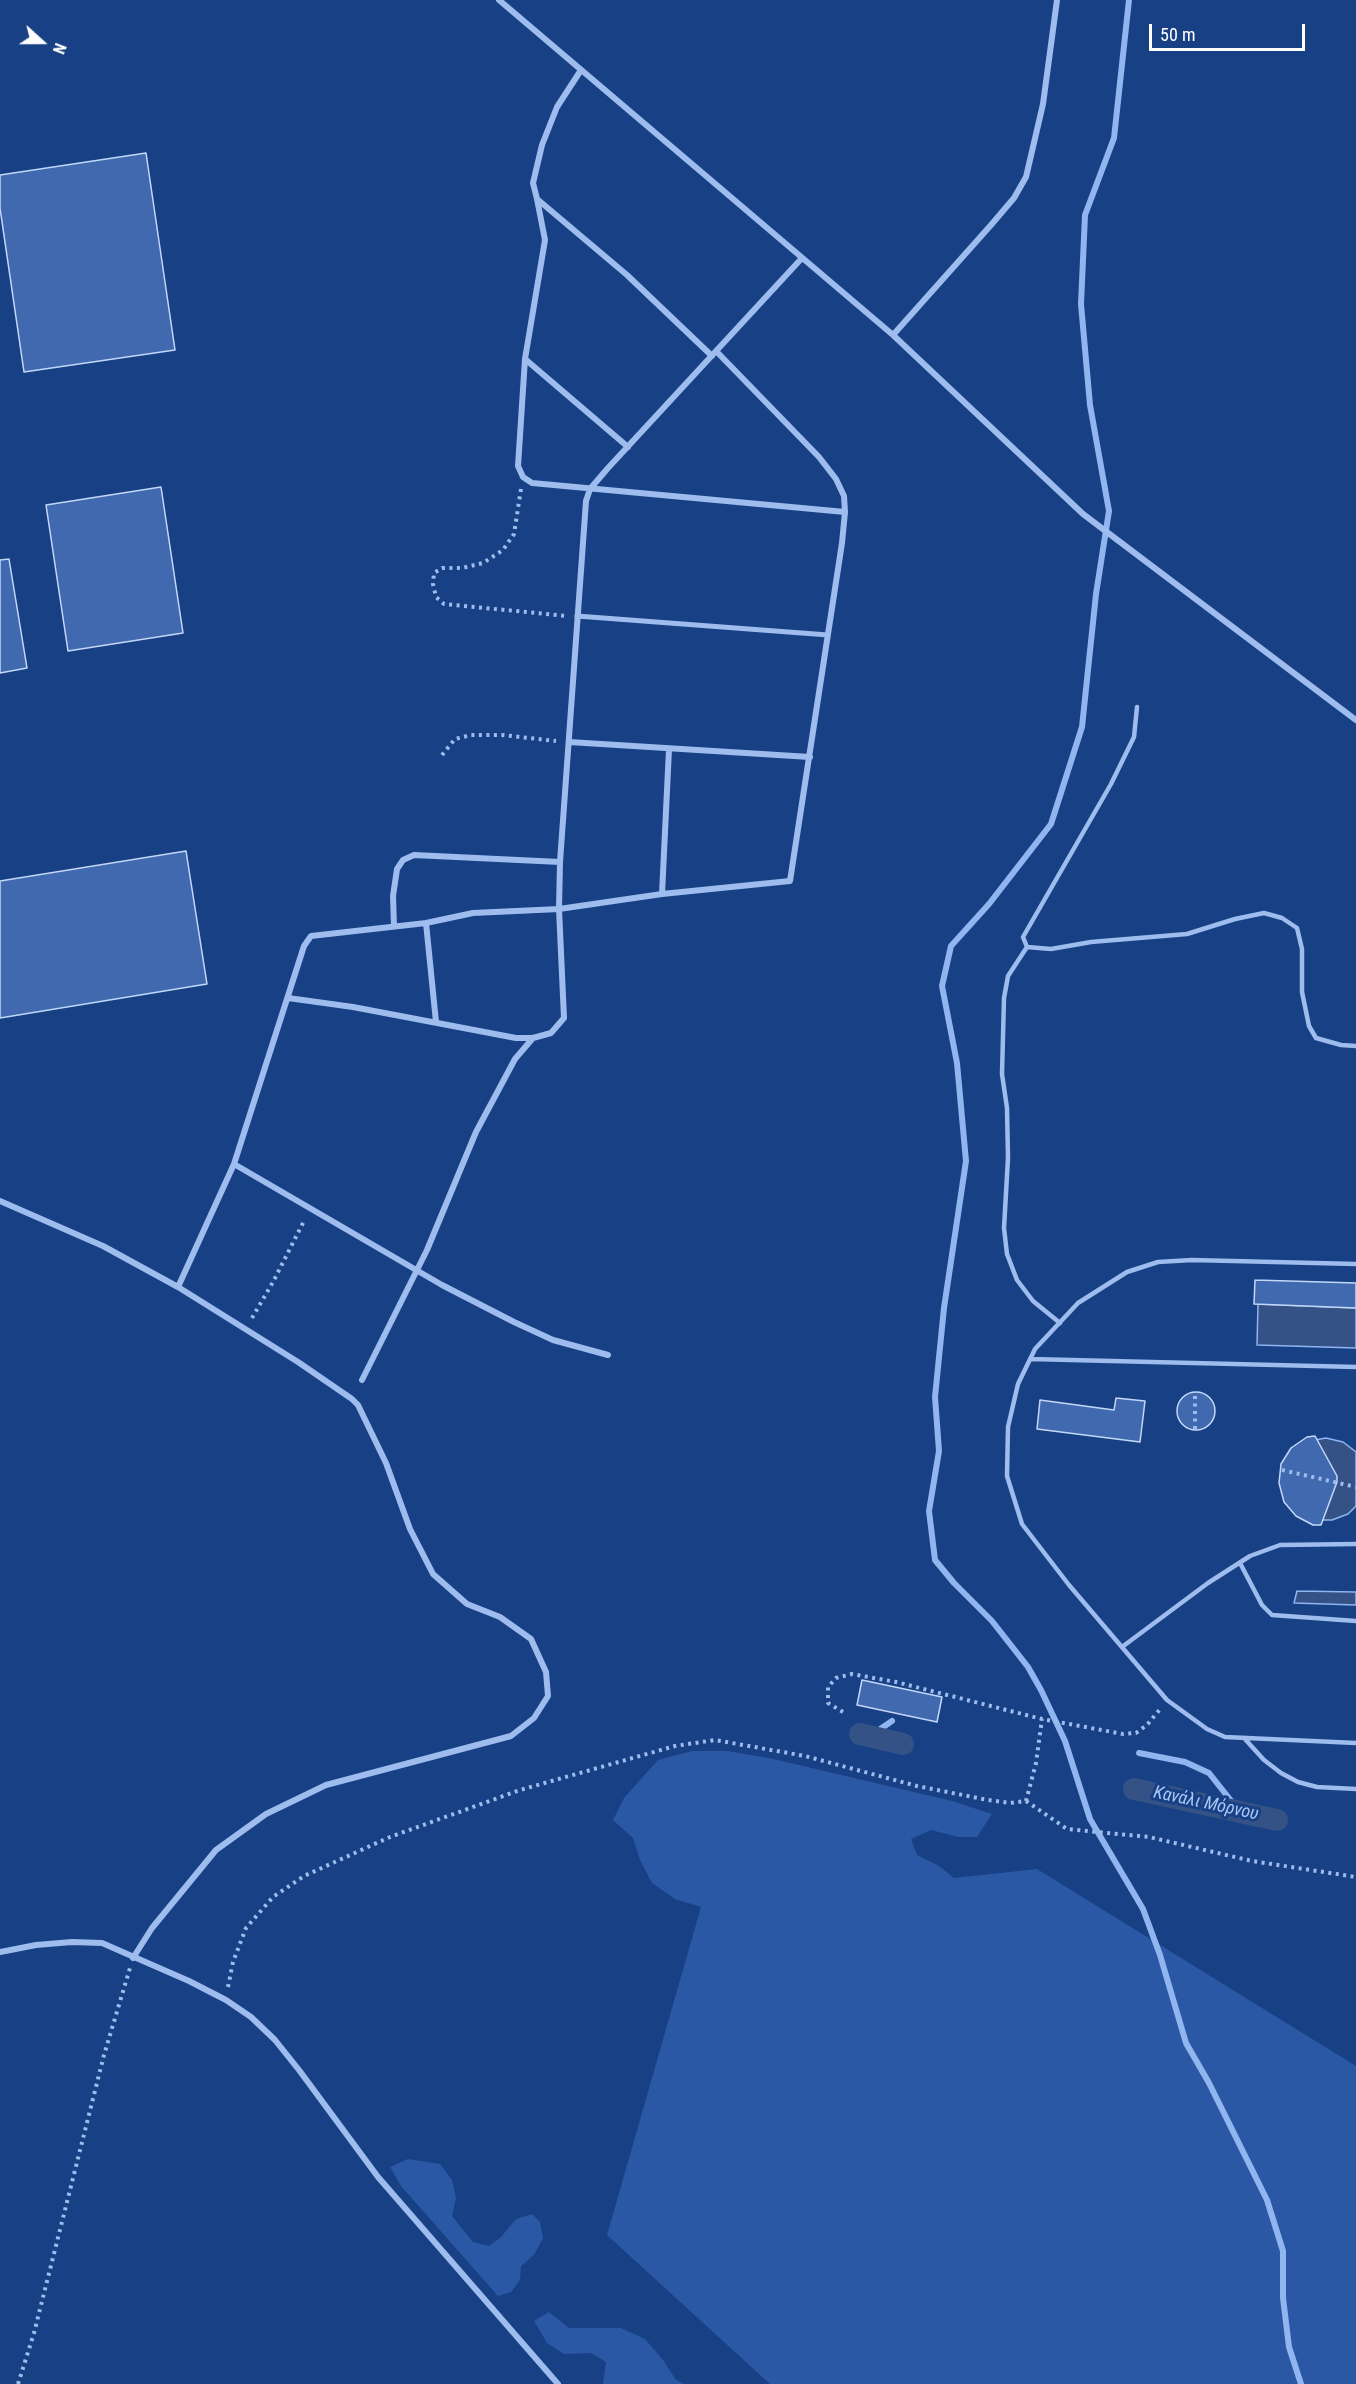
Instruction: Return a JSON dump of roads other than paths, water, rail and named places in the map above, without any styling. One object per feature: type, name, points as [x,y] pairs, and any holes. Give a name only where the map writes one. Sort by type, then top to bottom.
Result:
[{"type":"street","points":[[500,0],[893,335],[1083,514],[1356,720]]},
{"type":"street","points":[[893,335],[1014,198],[1026,177],[1043,104],[1057,0]]},
{"type":"street","points":[[581,70],[557,107],[542,145],[533,183],[545,240],[525,360],[518,466],[523,477],[532,483],[845,512]]},
{"type":"street","points":[[178,1287],[234,1164],[304,946],[311,936],[426,923],[473,913],[559,909],[662,894],[790,881],[828,635],[845,512],[844,496],[836,479],[819,457],[714,354],[627,275],[537,199]]},
{"type":"street","points":[[288,998],[353,1006],[516,1038],[532,1038],[551,1033],[564,1018],[559,909],[560,862],[585,501],[590,489],[802,258]]},
{"type":"street","points":[[525,360],[628,447]]},
{"type":"street","points":[[577,616],[828,635]]},
{"type":"street","points":[[569,742],[810,758]]},
{"type":"street","points":[[662,894],[669,749]]},
{"type":"street","points":[[394,926],[393,896],[397,869],[403,860],[414,855],[560,862]]},
{"type":"street","points":[[426,923],[436,1022]]},
{"type":"street","points":[[362,1380],[417,1271],[476,1132],[515,1059],[532,1038]]},
{"type":"street","points":[[234,1164],[417,1271],[534,1333],[608,1355]]},
{"type":"street","points":[[0,1201],[103,1246],[178,1287],[298,1362],[358,1405],[386,1463],[410,1529],[433,1574],[467,1604],[500,1617],[531,1639],[546,1672],[548,1696],[534,1718],[511,1736],[326,1785],[267,1814],[216,1850],[152,1928],[133,1958]]},
{"type":"street","points":[[0,1952],[36,1945],[72,1942],[102,1943],[133,1958],[161,1967],[226,2000],[251,2017],[299,2070],[378,2177],[558,2384]]},
{"type":"lane","points":[[1027,947],[1023,937],[1111,784],[1134,738],[1137,707]]},
{"type":"lane","points":[[1027,947],[1051,948],[1091,942],[1187,934],[1235,919],[1263,914],[1282,918],[1297,928],[1302,949],[1302,992],[1309,1026],[1316,1038],[1341,1045],[1356,1046]]},
{"type":"lane","points":[[1027,947],[1008,976],[1004,998],[1002,1074],[1007,1108],[1008,1158],[1005,1237],[1007,1254],[1017,1280],[1033,1301],[1060,1323]]},
{"type":"lane","points":[[1356,1264],[1192,1260],[1158,1262],[1127,1272],[1078,1303],[1035,1349],[1018,1384],[1008,1428],[1007,1476],[1022,1524],[1167,1700],[1207,1729],[1225,1737],[1356,1743]]},
{"type":"lane","points":[[1030,1359],[1356,1367]]},
{"type":"lane","points":[[1122,1647],[1208,1583],[1250,1556],[1280,1545],[1356,1544]]},
{"type":"lane","points":[[1240,1563],[1262,1605],[1272,1615],[1356,1621]]},
{"type":"lane","points":[[1244,1738],[1264,1760],[1298,1782],[1317,1787],[1356,1789]]},
{"type":"waterway","points":[[1129,0],[1114,138],[1085,215],[1081,304],[1090,405],[1109,511],[1096,594],[1082,727],[1051,824],[989,904],[951,946],[942,986],[957,1063],[966,1161],[944,1308],[935,1397],[939,1451],[929,1511],[935,1560],[954,1583],[992,1621],[1028,1667],[1065,1741],[1090,1819],[1143,1909],[1160,1955],[1186,2043],[1209,2083],[1267,2200],[1283,2251],[1283,2298],[1289,2347],[1301,2384]]},
{"type":"waterway","points":[[870,1736],[892,1721]]},
{"type":"waterway","name":"Κανάλι Μόρνου","points":[[860,1734],[903,1744]]},
{"type":"waterway","points":[[1139,1753],[1185,1762],[1209,1773],[1240,1812]]},
{"type":"waterway","name":"Κανάλι Μόρνου","points":[[1134,1789],[1277,1820]]}]
